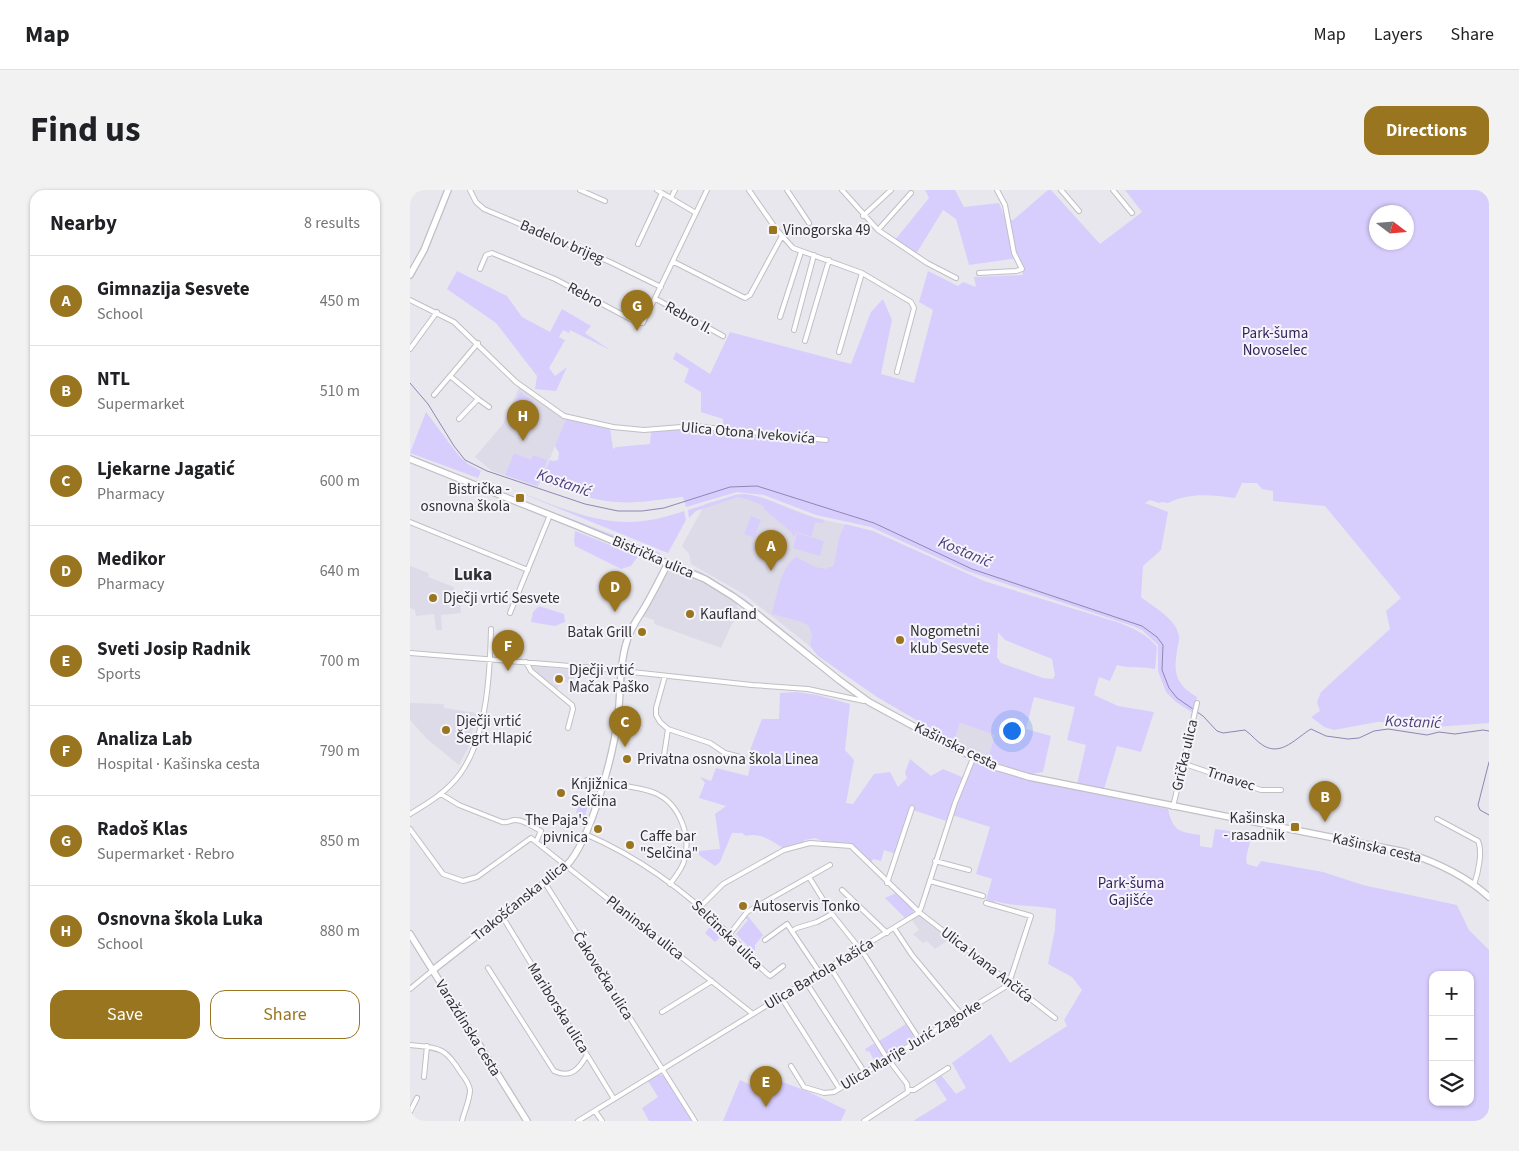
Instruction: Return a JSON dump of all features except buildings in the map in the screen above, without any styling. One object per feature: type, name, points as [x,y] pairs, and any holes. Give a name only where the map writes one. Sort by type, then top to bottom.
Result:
[{"type":"main road","points":[[410,275],[424,250],[448,190]]},
{"type":"main road","name":"Bistrička ulica","points":[[410,459],[705,579],[734,597],[869,702]]},
{"type":"main road","name":"Trakošćanska ulica","points":[[433,970],[566,866],[577,852],[603,784],[616,729],[624,651],[632,628],[668,563]]},
{"type":"main road","name":"Kašinska cesta","points":[[869,702],[996,767],[1029,777],[1173,807],[1405,852],[1441,865],[1474,884],[1489,898]]},
{"type":"main road","name":"Varaždinska cesta","points":[[410,934],[527,1121]]},
{"type":"street","name":"Badelov brijeg","points":[[470,190],[476,202],[484,209],[610,262],[661,287]]},
{"type":"street","points":[[580,190],[606,201]]},
{"type":"street","points":[[657,190],[696,213]]},
{"type":"street","points":[[671,198],[675,190]]},
{"type":"street","name":"Rebro","points":[[480,269],[486,255],[492,253],[555,279],[640,324],[645,322],[707,190]]},
{"type":"street","points":[[749,190],[782,236],[793,248],[862,273],[911,302],[914,308],[897,372]]},
{"type":"street","points":[[788,190],[809,223]]},
{"type":"street","points":[[842,190],[863,216],[878,230],[927,264],[956,278]]},
{"type":"street","points":[[863,216],[892,190]]},
{"type":"street","points":[[980,273],[1016,271],[1022,268],[1014,252],[1005,205],[997,190]]},
{"type":"street","points":[[1061,190],[1079,211]]},
{"type":"street","points":[[1113,190],[1132,213]]},
{"type":"street","points":[[638,244],[662,193]]},
{"type":"street","points":[[878,230],[911,193]]},
{"type":"street","points":[[674,262],[745,298],[750,295],[782,236]]},
{"type":"street","points":[[780,317],[801,252]]},
{"type":"street","points":[[794,330],[814,255]]},
{"type":"street","points":[[806,342],[829,260]]},
{"type":"street","points":[[839,352],[862,273]]},
{"type":"street","name":"Rebro II.","points":[[656,299],[723,336]]},
{"type":"street","name":"Ulica Otona Ivekovića","points":[[410,300],[454,322],[478,343],[516,382],[564,416],[621,428],[644,430],[694,426],[826,440]]},
{"type":"street","points":[[410,349],[437,312]]},
{"type":"street","points":[[434,395],[478,343]]},
{"type":"street","points":[[450,376],[488,407]]},
{"type":"street","points":[[459,419],[478,399]]},
{"type":"street","points":[[510,614],[550,515]]},
{"type":"street","points":[[410,522],[528,570]]},
{"type":"street","points":[[410,814],[441,794],[460,774],[471,754],[482,724],[490,659],[491,629]]},
{"type":"street","name":"Kašinska cesta","points":[[410,653],[526,662],[818,691],[869,702]]},
{"type":"street","points":[[526,662],[531,671],[572,705],[574,709],[568,728]]},
{"type":"street","points":[[665,676],[656,708],[656,716],[660,722],[668,728],[710,743],[726,753],[744,758]]},
{"type":"street","name":"Grička ulica","points":[[1173,807],[1197,704]]},
{"type":"street","points":[[663,762],[668,728]]},
{"type":"street","points":[[919,912],[965,776],[974,756]]},
{"type":"street","name":"Trnavec","points":[[1182,763],[1261,790],[1281,790]]},
{"type":"street","points":[[587,780],[603,784],[629,786],[656,794],[671,804],[683,823],[687,846],[684,863],[670,884]]},
{"type":"street","points":[[410,829],[443,874],[459,880],[477,876],[528,838],[536,842],[541,831],[515,820],[506,823],[502,822],[459,805],[441,794]]},
{"type":"street","points":[[887,883],[912,808]]},
{"type":"street","points":[[1437,819],[1478,841],[1480,849],[1474,884]]},
{"type":"street","name":"Selčinska ulica","points":[[585,834],[648,867],[729,934],[757,966],[770,976],[783,966]]},
{"type":"street","name":"Planinska ulica","points":[[536,842],[753,1014]]},
{"type":"street","name":"Ulica Ivana Ančića","points":[[699,908],[723,884],[784,850],[810,843],[850,846],[919,912],[1054,1018]]},
{"type":"street","points":[[936,861],[969,870]]},
{"type":"street","points":[[729,934],[747,912],[830,865]]},
{"type":"street","points":[[809,877],[832,914],[859,949],[919,1039]]},
{"type":"street","points":[[930,881],[983,896]]},
{"type":"street","name":"Čakovečka ulica","points":[[545,883],[695,1121]]},
{"type":"street","points":[[842,890],[886,933]]},
{"type":"street","points":[[986,903],[1031,916],[1008,983]]},
{"type":"street","name":"Ulica Bartola Kašića","points":[[578,1121],[919,912]]},
{"type":"street","points":[[792,932],[797,928],[832,914]]},
{"type":"street","name":"Mariborska ulica","points":[[502,916],[614,1099]]},
{"type":"street","points":[[765,940],[787,924],[820,973]]},
{"type":"street","points":[[894,928],[912,955],[961,1014]]},
{"type":"street","points":[[830,967],[888,1058],[907,1084],[908,1092],[864,1121]]},
{"type":"street","points":[[488,968],[554,1071],[562,1075],[568,1074],[576,1070],[587,1055]]},
{"type":"street","points":[[410,989],[433,970]]},
{"type":"street","points":[[662,1012],[712,981]]},
{"type":"street","points":[[806,982],[864,1073]]},
{"type":"street","name":"Ulica Marije Jurić Zagorke","points":[[791,1066],[804,1087],[824,1093],[834,1092],[1005,987],[1008,983]]},
{"type":"street","points":[[781,997],[839,1088]]},
{"type":"street","points":[[410,1044],[438,1048],[447,1053],[468,1084],[469,1095],[462,1121]]},
{"type":"street","points":[[424,1077],[427,1046]]},
{"type":"street","points":[[908,1090],[914,1090],[948,1068]]},
{"type":"street","points":[[410,1112],[417,1098]]},
{"type":"street","points":[[595,1111],[602,1121]]},
{"type":"shaded area","points":[[519,387],[566,420],[538,487],[492,471],[475,457],[503,424]]},
{"type":"shaded area","points":[[740,494],[761,497],[816,518],[852,526],[811,647],[745,595],[691,564],[689,554],[682,546],[705,504]]},
{"type":"shaded area","name":"Dječji vrtić Sesvete","points":[[410,566],[429,573],[428,577],[454,587],[453,596],[460,599],[461,613],[441,615],[442,630],[436,630],[434,614],[416,616],[415,610],[410,608]]},
{"type":"shaded area","points":[[670,568],[698,578],[737,603],[737,607],[741,610],[721,648],[654,624],[654,620],[642,616]]},
{"type":"shaded area","name":"Dječji vrtić Mačak Paško","points":[[533,666],[575,670],[573,686],[564,681],[556,690],[533,669]]},
{"type":"shaded area","name":"Dječji vrtić Šegrt Hlapić","points":[[410,703],[444,704],[444,708],[477,713],[468,748],[459,765],[427,739],[410,720]]},
{"type":"shaded area","points":[[960,723],[995,735],[987,760],[954,742]]},
{"type":"shaded area","points":[[921,916],[950,939],[935,949],[927,941],[923,943],[913,934],[919,930],[912,920]]},
{"type":"green space","name":"Park-šuma Novoselec","points":[[925,190],[955,190],[964,207],[999,203],[1006,220],[1013,220],[1048,190],[1051,190],[1100,244],[1142,212],[1125,190],[1489,190],[1489,723],[1423,728],[1393,722],[1377,722],[1334,730],[1324,727],[1311,717],[1320,711],[1317,702],[1321,692],[1390,629],[1386,611],[1401,598],[1325,506],[1273,501],[1273,491],[1262,489],[1257,483],[1242,483],[1235,498],[1201,495],[1185,497],[1168,503],[1150,500],[1145,503],[1168,512],[1161,550],[1143,566],[1141,597],[1169,618],[1177,630],[1179,638],[1176,673],[1181,684],[1197,697],[1193,713],[1176,702],[1166,692],[1158,671],[1158,645],[1142,630],[967,571],[871,527],[816,515],[764,495],[737,492],[686,507],[683,497],[641,502],[606,501],[540,482],[550,460],[558,460],[559,453],[555,446],[567,418],[610,427],[613,449],[616,447],[650,444],[651,432],[691,427],[723,432],[723,419],[701,412],[701,392],[684,382],[689,369],[673,359],[676,352],[710,374],[730,332],[851,364],[871,312],[883,299],[892,320],[881,374],[914,383],[933,310],[919,302],[928,271],[958,286],[963,282],[976,287],[974,277],[1023,275],[1018,258],[969,265],[956,219],[943,210],[916,254],[895,240],[929,198]]},
{"type":"green space","points":[[457,271],[507,296],[522,317],[550,332],[562,309],[591,326],[585,333],[610,350],[570,330],[569,333],[563,330],[559,337],[565,340],[549,368],[555,376],[567,367],[556,391],[535,389],[537,376],[496,323],[447,289]]},
{"type":"green space","points":[[520,392],[533,401],[527,415],[513,409]]},
{"type":"green space","points":[[426,412],[459,456],[468,464],[481,471],[478,478],[410,453]]},
{"type":"green space","points":[[514,453],[531,460],[533,455],[547,460],[537,486],[505,475]]},
{"type":"green space","points":[[506,487],[568,510],[599,519],[632,522],[684,511],[686,520],[668,553]]},
{"type":"green space","points":[[745,494],[766,499],[814,518],[824,520],[823,524],[815,522],[813,537],[797,532],[794,537],[791,532],[764,509],[764,506],[738,497],[696,511],[689,518],[688,510],[735,495]]},
{"type":"green space","points":[[564,516],[660,553],[661,557],[563,518]]},
{"type":"green space","points":[[751,516],[761,520],[754,538],[744,534]]},
{"type":"green space","points":[[845,524],[873,531],[984,581],[1120,623],[1145,635],[1157,647],[1155,669],[1117,665],[1110,681],[1099,677],[1094,695],[1118,706],[1154,712],[1141,752],[1117,746],[1104,789],[1077,784],[1086,745],[1067,740],[1075,707],[1034,697],[1026,729],[1051,736],[1043,772],[1031,774],[987,760],[995,735],[960,723],[954,742],[877,697],[818,656],[810,646],[812,635],[809,626],[802,622],[772,614],[780,583],[786,567],[791,561],[796,557],[815,567],[826,569],[832,567],[839,538]],"holes":[[[998,632],[1005,640],[1052,659],[1055,675],[1053,679],[1043,678],[1001,663],[997,657]]]},
{"type":"green space","points":[[575,531],[638,556],[631,566],[621,569],[575,546]]},
{"type":"green space","points":[[797,533],[824,541],[820,556],[793,548]]},
{"type":"green space","points":[[691,568],[701,572],[745,599],[807,649],[807,651],[712,581]]},
{"type":"green space","points":[[539,606],[564,614],[565,622],[555,626],[531,622],[533,612]]},
{"type":"green space","name":"Park-šuma Gajišće","points":[[797,692],[817,695],[850,704],[845,750],[854,760],[846,803],[853,804],[874,774],[890,772],[898,787],[907,778],[905,773],[910,759],[931,776],[943,769],[962,777],[970,762],[977,763],[1034,781],[1168,809],[1172,822],[1178,829],[1200,835],[1200,846],[1212,848],[1215,829],[1252,834],[1246,858],[1247,864],[1257,867],[1261,861],[1323,872],[1363,885],[1457,905],[1469,930],[1489,950],[1489,1121],[913,1121],[947,1100],[934,1080],[941,1075],[956,1094],[966,1088],[952,1063],[991,1034],[1010,1063],[1067,1026],[1064,1020],[1082,990],[1072,977],[1048,964],[1055,929],[1056,909],[995,901],[993,903],[986,900],[992,879],[976,874],[990,827],[949,814],[946,821],[913,810],[914,807],[912,806],[896,854],[884,850],[881,861],[873,859],[871,863],[853,846],[825,842],[815,838],[783,848],[761,836],[746,836],[742,833],[732,833],[720,862],[715,866],[699,855],[699,851],[720,849],[715,814],[726,806],[699,798],[705,783],[700,777],[711,781],[716,768],[748,776],[752,757],[750,750],[762,719],[779,719],[780,693]]},
{"type":"green space","points":[[581,796],[590,799],[585,816],[576,813]]},
{"type":"green space","points":[[896,893],[913,909],[913,913],[905,918],[885,898]]},
{"type":"green space","points":[[747,915],[763,935],[755,945],[755,950],[750,957],[747,945],[736,934],[748,920],[745,918]]},
{"type":"green space","points":[[714,922],[725,932],[715,942],[705,933]]},
{"type":"green space","points":[[906,1024],[913,1035],[913,1039],[893,1053],[887,1054],[879,1041]]},
{"type":"green space","points":[[875,1043],[883,1056],[875,1062],[869,1051],[867,1052],[865,1049]]},
{"type":"green space","points":[[759,1073],[809,1092],[846,1110],[841,1121],[723,1121],[740,1080],[753,1086]]},
{"type":"green space","points":[[659,1074],[664,1076],[692,1121],[649,1121],[642,1108],[658,1097],[648,1081]]},
{"type":"waterway","name":"Kostanić","points":[[410,383],[428,404],[465,460],[487,471],[585,504],[618,511],[642,511],[664,508],[730,487],[757,486],[874,523],[972,569],[1142,626],[1157,637],[1163,645],[1162,670],[1169,688],[1177,698],[1203,716],[1217,731],[1223,733],[1245,730],[1261,744],[1271,749],[1289,745],[1311,729],[1326,736],[1348,739],[1359,738],[1374,731],[1388,729],[1427,735],[1439,732],[1455,734],[1483,730],[1489,731]]},
{"type":"waterway","name":"Kostanić","points":[[1489,762],[1478,805],[1480,810],[1489,815]]},
{"type":"place","name":"Vinogorska 49","points":[[773,230]]},
{"type":"place","name":"Radoš Klas","points":[[637,331]]},
{"type":"place","name":"Osnovna škola Luka","points":[[523,441]]},
{"type":"place","name":"Bistrička - osnovna škola","points":[[520,498]]},
{"type":"place","name":"Gimnazija Sesvete","points":[[771,571]]},
{"type":"place","name":"Dječji vrtić Sesvete","points":[[433,598]]},
{"type":"place","name":"Medikor","points":[[615,612]]},
{"type":"place","name":"Kaufland","points":[[690,614]]},
{"type":"place","name":"Batak Grill","points":[[642,632]]},
{"type":"place","name":"Nogometni klub Sesvete","points":[[900,640]]},
{"type":"place","name":"Analiza Lab","points":[[508,671]]},
{"type":"place","name":"Dječji vrtić Mačak Paško","points":[[559,679]]},
{"type":"place","name":"Dječji vrtić Šegrt Hlapić","points":[[446,730]]},
{"type":"place","name":"Ljekarne Jagatić","points":[[625,747]]},
{"type":"place","name":"Privatna osnovna škola Linea","points":[[627,759]]},
{"type":"place","name":"Knjižnica Selčina","points":[[561,793]]},
{"type":"place","name":"NTL","points":[[1325,822]]},
{"type":"place","name":"Kašinska - rasadnik","points":[[1295,827]]},
{"type":"place","name":"The Paja's pivnica","points":[[598,829]]},
{"type":"place","name":"Caffe bar \"Selčina\"","points":[[630,845]]},
{"type":"place","name":"Autoservis Tonko","points":[[743,906]]},
{"type":"place","name":"Sveti Josip Radnik","points":[[766,1107]]},
{"type":"district","name":"Luka","points":[[473,574]]}]
